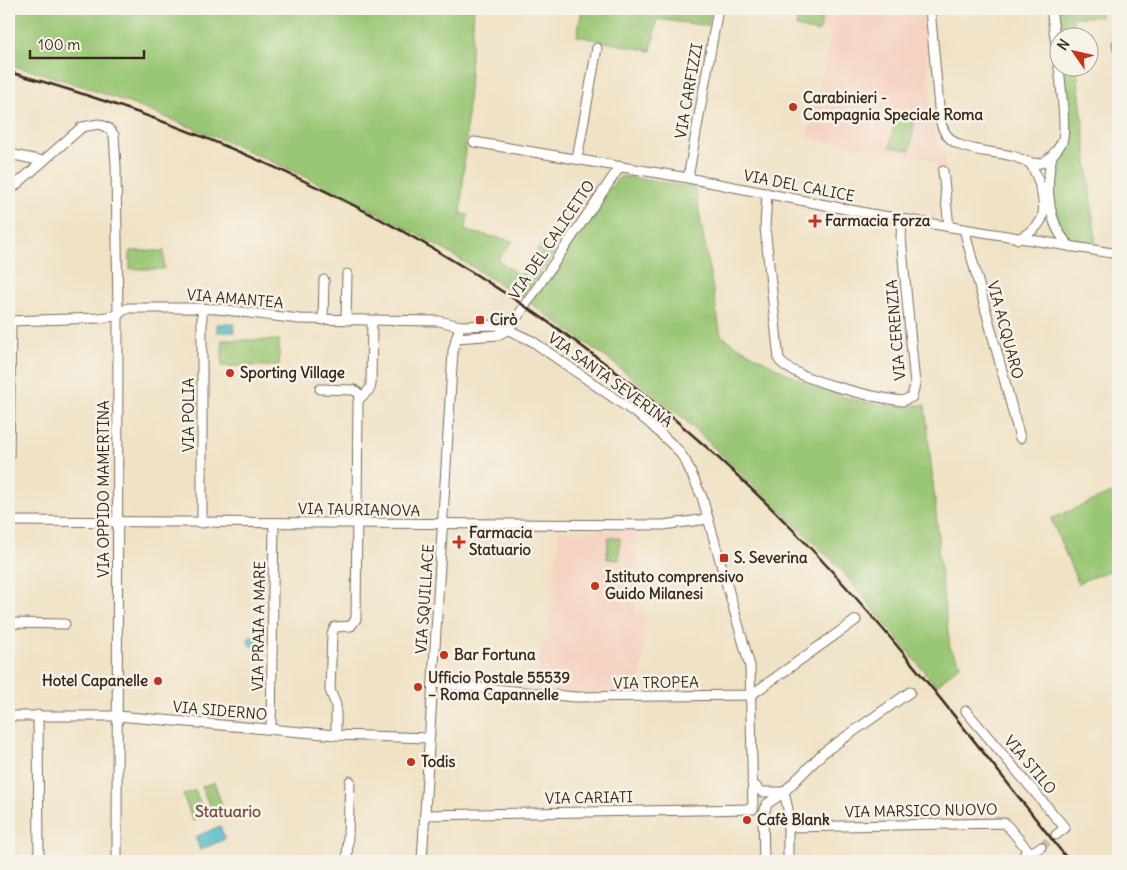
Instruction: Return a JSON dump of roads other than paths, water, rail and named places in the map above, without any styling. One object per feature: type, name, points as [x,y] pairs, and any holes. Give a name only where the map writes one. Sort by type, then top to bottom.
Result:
[{"type":"street","name":"VIA CARFIZZI","points":[[688,178],[718,9]]},
{"type":"street","points":[[930,9],[940,118],[946,134],[964,147],[1010,155],[1029,162],[1043,163],[1062,142],[1064,133],[1051,9]]},
{"type":"street","points":[[577,159],[597,48]]},
{"type":"street","name":"VIA OPPIDO MAMERTINA","points":[[42,161],[82,127],[99,124],[110,130],[115,140],[118,314],[117,861]]},
{"type":"street","name":"VIA DEL CALICE","points":[[474,142],[619,168],[688,178],[902,220],[1118,254]]},
{"type":"street","points":[[9,154],[42,161]]},
{"type":"street","points":[[1052,155],[1049,179],[1053,218],[1059,233],[1071,247]]},
{"type":"street","points":[[9,191],[42,161]]},
{"type":"street","points":[[1018,239],[1031,232],[1040,222],[1043,214],[1040,181],[1029,162]]},
{"type":"street","name":"VIA DEL CALICETTO","points":[[509,329],[619,168]]},
{"type":"street","points":[[942,171],[949,227]]},
{"type":"street","name":"VIA CERENZIA","points":[[767,193],[766,231],[779,360],[798,373],[844,389],[905,401],[912,396],[915,384],[901,238],[902,220]]},
{"type":"street","points":[[1042,242],[1053,218]]},
{"type":"street","points":[[1040,222],[1042,242]]},
{"type":"street","name":"VIA ACQUARO","points":[[964,230],[1020,438]]},
{"type":"street","points":[[346,320],[347,274]]},
{"type":"street","points":[[323,320],[324,280]]},
{"type":"street","name":"VIA AMANTEA","points":[[10,321],[92,319],[118,314],[128,308],[202,308],[291,318],[439,322],[460,326]]},
{"type":"street","name":"VIA POLIA","points":[[202,308],[202,523]]},
{"type":"street","points":[[9,456],[10,321]]},
{"type":"street","points":[[336,735],[336,705],[330,690],[332,634],[335,627],[351,626],[356,620],[358,402],[369,391],[371,385],[372,321]]},
{"type":"street","name":"VIA SANTA SEVERINA","points":[[460,326],[487,324],[509,329],[550,352],[647,421],[678,450],[692,473],[708,519],[748,655],[751,695],[753,809]]},
{"type":"street","name":"VIA SQUILLACE","points":[[422,861],[456,338],[460,326]]},
{"type":"street","points":[[456,338],[498,335],[509,329]]},
{"type":"street","points":[[320,389],[354,390],[362,396]]},
{"type":"street","name":"VIA TAURIANOVA","points":[[9,521],[663,526],[708,519]]},
{"type":"street","name":"VIA PRAIA A MARE","points":[[271,729],[274,523]]},
{"type":"street","points":[[751,695],[856,620]]},
{"type":"street","points":[[9,623],[66,624]]},
{"type":"street","name":"VIA TROPEA","points":[[434,684],[575,697],[751,695]]},
{"type":"street","points":[[764,861],[763,816],[767,804],[784,792],[824,752],[910,692]]},
{"type":"street","name":"VIA STILO","points":[[966,711],[1065,828],[1056,835]]},
{"type":"street","points":[[38,715],[39,861]]},
{"type":"street","name":"VIA SIDERNO","points":[[9,716],[118,716],[336,735],[429,738]]},
{"type":"street","points":[[347,861],[350,781]]},
{"type":"street","points":[[752,783],[762,792],[784,792]]},
{"type":"street","points":[[784,792],[788,809],[788,861]]},
{"type":"street","points":[[753,809],[763,816]]},
{"type":"street","name":"VIA CARIATI","points":[[425,815],[753,809]]},
{"type":"street","name":"VIA MARSICO NUOVO","points":[[788,827],[1005,823],[1025,844],[1028,850],[1024,858]]},
{"type":"street","points":[[1024,858],[1041,847]]},
{"type":"water","points":[[217,324],[234,324],[234,332],[217,332]]},
{"type":"water","points":[[254,635],[260,641],[254,647],[248,641]]},
{"type":"water","points":[[220,826],[225,839],[200,850],[195,837]]},
{"type":"tunnel","points":[[1041,847],[1056,835]]},
{"type":"railway","points":[[9,72],[120,106],[227,147],[331,194],[430,247],[526,307],[619,374],[707,447],[791,528],[828,567],[900,649],[1069,861]]},
{"type":"place","name":"Carabinieri - Compagnia Speciale Roma","points":[[793,107]]},
{"type":"place","name":"Farmacia Forza","points":[[815,221]]},
{"type":"place","name":"Cirò","points":[[480,320]]},
{"type":"place","name":"Sporting Village","points":[[230,373]]},
{"type":"place","name":"Farmacia Statuario","points":[[459,542]]},
{"type":"place","name":"S. Severina","points":[[724,558]]},
{"type":"place","name":"Istituto comprensivo Guido Milanesi","points":[[595,586]]},
{"type":"place","name":"Bar Fortuna","points":[[444,655]]},
{"type":"place","name":"Hotel Capanelle","points":[[158,681]]},
{"type":"place","name":"Ufficio Postale 55539 – Roma Capannelle","points":[[418,687]]},
{"type":"place","name":"Todis","points":[[411,762]]},
{"type":"place","name":"Cafè Blank","points":[[747,820]]},
{"type":"district","name":"Statuario","points":[[228,811]]}]
